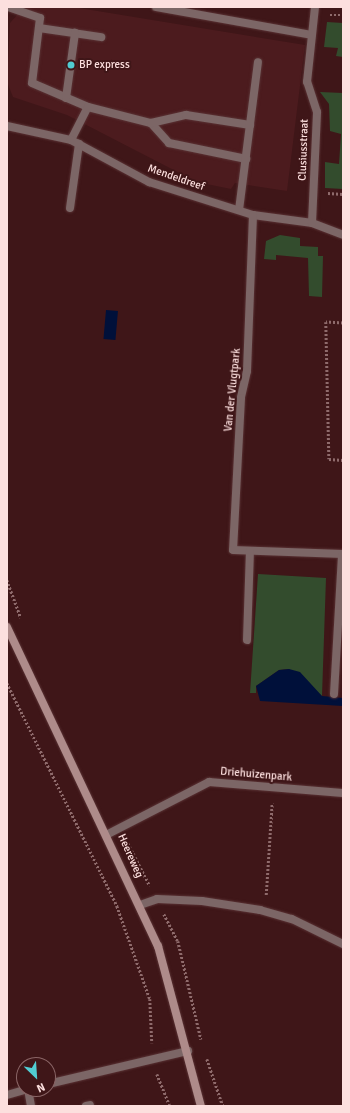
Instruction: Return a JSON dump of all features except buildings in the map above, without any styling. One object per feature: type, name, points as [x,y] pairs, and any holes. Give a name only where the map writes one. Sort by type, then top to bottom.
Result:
[{"type":"main road","name":"Heereweg","points":[[7,628],[9,638],[108,834],[158,946],[188,1052],[201,1106]]},
{"type":"street","points":[[8,7],[40,18],[32,83],[88,107],[151,123],[186,115],[250,125]]},
{"type":"street","points":[[156,7],[312,35]]},
{"type":"street","name":"Clusiusstraat","points":[[312,223],[317,112],[307,82],[315,7]]},
{"type":"street","points":[[39,28],[101,37]]},
{"type":"street","points":[[66,98],[75,33]]},
{"type":"street","points":[[239,210],[258,62]]},
{"type":"street","points":[[71,140],[88,107]]},
{"type":"street","points":[[151,123],[169,143],[246,159]]},
{"type":"street","name":"Mendeldreef","points":[[7,126],[71,140],[149,182],[253,215],[312,223],[343,235]]},
{"type":"street","points":[[70,208],[79,144]]},
{"type":"street","name":"Van der Vlugtpark","points":[[253,215],[247,371],[241,398],[233,550],[343,554],[334,694]]},
{"type":"street","points":[[246,640],[250,551]]},
{"type":"street","name":"Driehuizenpark","points":[[108,834],[209,782],[343,793]]},
{"type":"street","points":[[140,905],[157,899],[195,901],[265,912],[292,919],[343,944]]},
{"type":"street","points":[[56,1082],[188,1052]]},
{"type":"path","points":[[343,323],[326,322],[329,459],[343,460]]},
{"type":"path","points":[[7,683],[118,906],[150,999],[152,1060],[170,1106]]},
{"type":"path","points":[[265,912],[273,787]]},
{"type":"shaded area","points":[[24,7],[73,7],[305,45],[287,191],[235,183],[231,189],[197,182],[67,115],[13,97],[7,82],[10,23]]},
{"type":"green space","points":[[327,22],[343,23],[343,57],[336,56],[338,48],[324,47]]},
{"type":"green space","points":[[320,92],[343,93],[343,189],[325,188],[325,162],[339,164],[341,134],[330,131],[329,104]]},
{"type":"green space","points":[[280,235],[300,238],[300,246],[318,247],[318,256],[323,256],[322,297],[309,296],[308,258],[276,255],[276,260],[264,259],[266,241]]},
{"type":"green space","points":[[258,574],[326,578],[322,696],[289,669],[279,670],[256,686],[256,693],[250,693]]},
{"type":"water","points":[[106,310],[118,311],[115,340],[103,339]]},
{"type":"water","points":[[289,669],[300,672],[322,696],[343,698],[343,706],[260,701],[256,686],[279,670]]},
{"type":"place","name":"BP express","points":[[71,65]]}]
